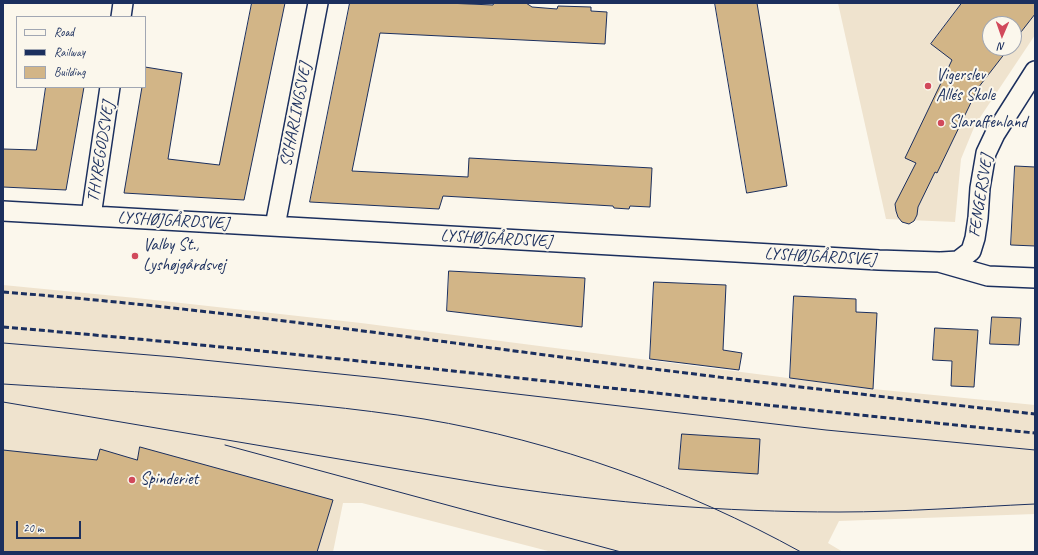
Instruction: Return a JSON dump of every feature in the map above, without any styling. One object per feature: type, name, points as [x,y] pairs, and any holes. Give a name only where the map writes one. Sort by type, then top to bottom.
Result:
[{"type":"street","points":[[121,16],[123,3]]},
{"type":"street","name":"SCHARLINGSVEJ","points":[[274,226],[318,3]]},
{"type":"street","name":"FENGERSVEJ","points":[[939,262],[958,261],[971,251],[975,238],[980,188],[986,153],[995,134],[1035,70]]},
{"type":"street","name":"THYREGODSVEJ","points":[[91,216],[110,88]]},
{"type":"street","name":"LYSHØJGÅRDSVEJ","points":[[3,211],[879,260],[939,262],[988,276],[1035,278]]},
{"type":"shaded area","name":"Vigerslev Allés Skole","points":[[838,3],[1035,3],[1035,35],[1022,54],[1022,16],[982,16],[982,56],[1021,56],[975,125],[961,159],[955,222],[886,219]]},
{"type":"shaded area","points":[[3,285],[361,323],[873,389],[1035,405],[1035,514],[839,521],[828,543],[843,552],[552,552],[362,503],[343,503],[333,552],[3,552]]},
{"type":"building","points":[[252,3],[285,3],[244,200],[124,193],[142,88],[146,88],[146,67],[182,73],[168,159],[219,165]]},
{"type":"building","points":[[350,3],[446,3],[493,5],[494,3],[526,3],[532,7],[557,9],[558,6],[591,7],[591,11],[607,12],[605,44],[380,33],[352,171],[468,177],[469,158],[652,168],[650,207],[630,206],[629,209],[614,208],[613,206],[443,196],[439,209],[310,202]]},
{"type":"building","points":[[715,3],[757,3],[787,186],[747,193]]},
{"type":"building","name":"Slaraffenland","points":[[962,3],[1035,3],[1035,14],[1022,31],[1022,16],[982,16],[982,56],[1003,56],[978,88],[937,173],[935,172],[918,207],[917,215],[914,221],[909,224],[902,222],[898,217],[895,204],[916,163],[905,158],[952,60],[931,44]]},
{"type":"building","points":[[46,88],[84,88],[66,190],[3,187],[3,149],[36,150]]},
{"type":"building","points":[[1015,166],[1035,167],[1035,246],[1011,245]]},
{"type":"building","points":[[449,271],[585,278],[582,327],[447,311]]},
{"type":"building","points":[[654,282],[726,285],[723,350],[742,353],[739,370],[650,359]]},
{"type":"building","points":[[794,296],[856,299],[856,312],[877,313],[873,389],[790,378]]},
{"type":"building","points":[[992,317],[1021,318],[1019,345],[990,344]]},
{"type":"building","points":[[935,328],[978,330],[974,387],[951,386],[952,361],[933,360]]},
{"type":"building","points":[[682,434],[760,439],[758,474],[679,469]]},
{"type":"building","name":"Spinderiet","points":[[140,447],[333,500],[317,552],[3,552],[3,450],[97,460],[100,449],[137,460]]},
{"type":"tram line","points":[[3,343],[174,357],[379,378],[826,430],[1035,450]]},
{"type":"tram line","points":[[3,384],[267,401],[372,412],[424,419],[473,428],[522,440],[618,470],[712,507],[801,552]]},
{"type":"tram line","points":[[3,402],[498,486],[625,502],[796,512],[863,512],[1035,504]]},
{"type":"tram line","points":[[225,445],[621,552]]},
{"type":"railway","points":[[3,292],[210,312],[733,379],[1035,414]]},
{"type":"railway","points":[[3,327],[132,338],[390,364],[1035,433]]},
{"type":"place","name":"Vigerslev Allés Skole","points":[[928,86]]},
{"type":"place","name":"Slaraffenland","points":[[941,123]]},
{"type":"place","name":"Valby St., Lyshøjgårdsvej","points":[[135,256]]},
{"type":"place","name":"Spinderiet","points":[[132,480]]}]
